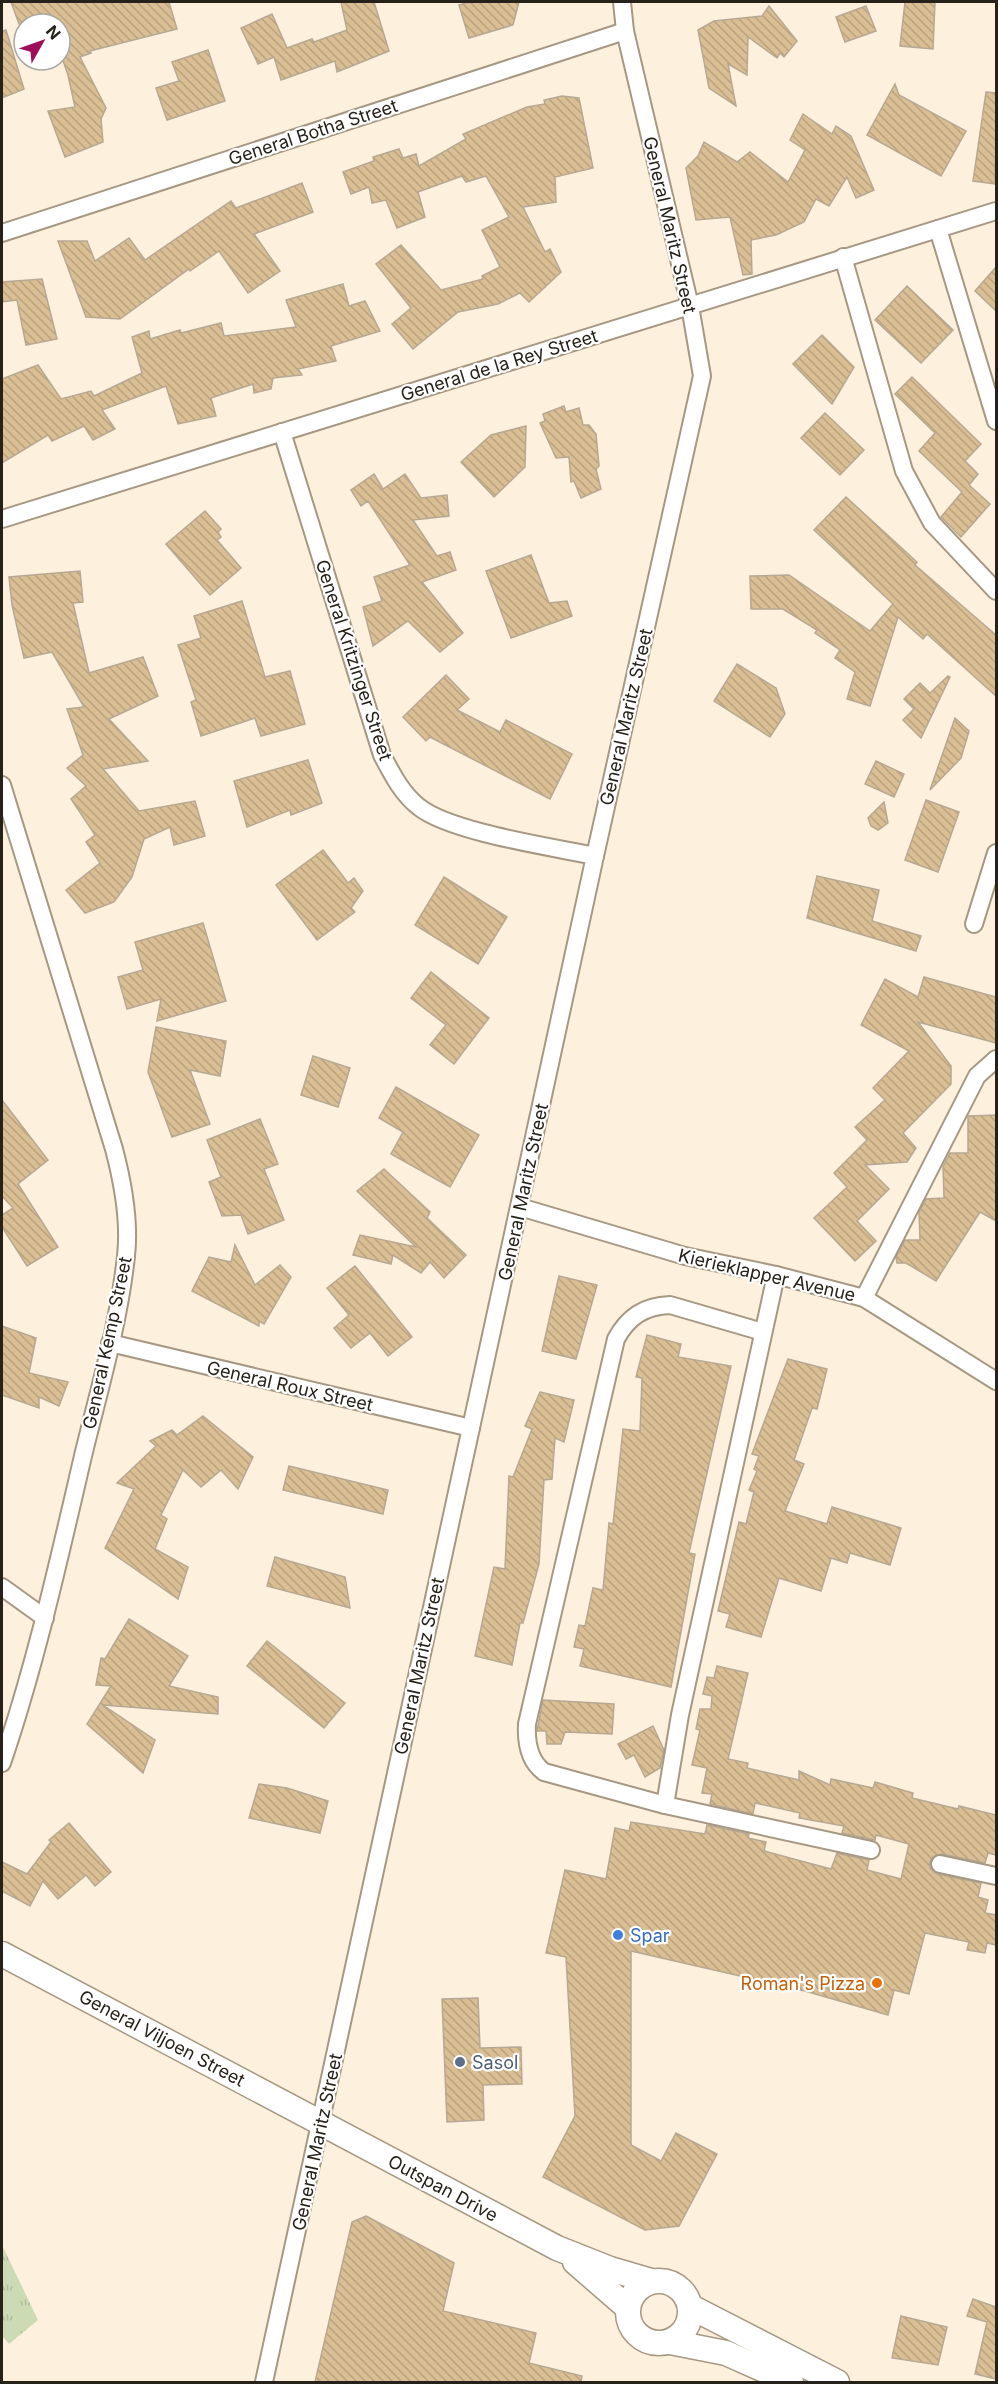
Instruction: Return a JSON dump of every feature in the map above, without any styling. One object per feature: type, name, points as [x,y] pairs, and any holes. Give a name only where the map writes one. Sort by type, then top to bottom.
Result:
[{"type":"street","name":"General Maritz Street","points":[[264,2382],[595,856],[699,396],[702,376],[700,354],[625,31],[622,2]]},
{"type":"street","name":"General Botha Street","points":[[2,233],[625,31]]},
{"type":"street","name":"General de la Rey Street","points":[[2,519],[996,211]]},
{"type":"street","points":[[938,229],[996,421]]},
{"type":"street","points":[[843,257],[898,455],[908,480],[932,523],[996,591]]},
{"type":"street","name":"General Kritzinger Street","points":[[282,432],[382,755],[406,794],[426,812],[460,826],[595,856]]},
{"type":"street","name":"General Kemp Street","points":[[2,785],[70,1001],[121,1178],[126,1256],[110,1343],[45,1618],[2,1763]]},
{"type":"street","points":[[974,924],[996,853]]},
{"type":"street","points":[[864,1298],[977,1076],[996,1059]]},
{"type":"street","name":"Kierieklapper Avenue","points":[[520,1207],[685,1256],[776,1275],[864,1298],[996,1381]]},
{"type":"street","points":[[664,1804],[683,1703],[776,1275]]},
{"type":"street","points":[[763,1332],[670,1305],[644,1310],[629,1320],[615,1339],[527,1724],[529,1749],[534,1762],[544,1772],[664,1804],[871,1850]]},
{"type":"street","name":"General Roux Street","points":[[110,1343],[471,1428]]},
{"type":"street","points":[[2,1587],[45,1618]]},
{"type":"street","points":[[940,1864],[996,1876]]},
{"type":"street","name":"General Viljoen Street","points":[[2,1954],[322,2123]]},
{"type":"street","name":"Outspan Drive","points":[[322,2123],[565,2252],[651,2281]]},
{"type":"street","name":"Outspan Drive","points":[[565,2252],[628,2308]]},
{"type":"street","points":[[670,2342],[682,2335],[689,2323],[691,2307],[684,2291],[675,2284],[664,2280],[651,2281],[638,2288],[628,2308],[630,2323],[639,2336],[647,2341],[670,2342],[726,2353],[791,2382]]},
{"type":"street","points":[[691,2307],[837,2382]]},
{"type":"green space","points":[[2,2245],[38,2320],[9,2344],[2,2336]]},
{"type":"building","points":[[11,2],[169,2],[177,29],[90,51],[91,53],[80,57],[106,108],[101,119],[103,142],[65,157],[48,111],[75,107],[67,72],[72,72],[72,12],[15,12]]},
{"type":"building","points":[[341,2],[374,2],[389,51],[337,72],[335,61],[281,80],[274,57],[258,64],[241,28],[272,14],[287,48],[312,39],[314,42],[347,30]]},
{"type":"building","points":[[469,2],[519,2],[513,25],[469,38],[459,5]]},
{"type":"building","points":[[905,2],[935,2],[933,49],[900,46]]},
{"type":"building","points":[[769,6],[797,41],[784,57],[780,53],[777,58],[748,37],[747,75],[728,64],[736,106],[709,88],[698,30],[714,21],[762,16]]},
{"type":"building","points":[[866,6],[876,31],[845,42],[836,17]]},
{"type":"building","points":[[6,30],[12,50],[12,72],[19,72],[24,89],[2,98],[2,31]]},
{"type":"building","points":[[208,50],[225,101],[167,120],[156,88],[179,81],[172,62]]},
{"type":"building","points":[[895,84],[899,95],[966,131],[941,176],[867,135]]},
{"type":"building","points":[[986,92],[996,93],[995,184],[973,181]]},
{"type":"building","points":[[562,96],[579,98],[593,168],[555,177],[556,202],[523,207],[545,252],[550,249],[561,272],[529,302],[520,293],[498,304],[458,312],[413,349],[392,324],[411,308],[376,264],[401,245],[441,290],[483,279],[482,276],[500,267],[482,230],[509,217],[486,176],[466,182],[462,176],[418,192],[425,217],[397,228],[386,200],[372,203],[369,187],[351,194],[343,172],[374,161],[373,157],[399,149],[403,158],[416,154],[419,166],[466,139],[463,134],[527,107],[545,104],[544,100]]},
{"type":"building","points":[[803,114],[832,134],[836,126],[851,136],[874,190],[856,198],[847,177],[829,206],[816,199],[804,222],[776,235],[751,240],[752,274],[743,275],[730,217],[696,220],[686,168],[698,156],[704,142],[737,162],[750,152],[788,182],[805,150],[790,140]]},
{"type":"building","points":[[302,183],[313,212],[254,234],[280,271],[248,293],[219,251],[190,271],[189,269],[120,319],[86,317],[58,241],[87,241],[95,261],[129,238],[145,260],[231,201],[236,208]]},
{"type":"building","points":[[996,267],[996,311],[975,291]]},
{"type":"building","points":[[42,279],[57,339],[26,345],[17,300],[2,302],[2,282]]},
{"type":"building","points":[[343,284],[349,306],[365,301],[380,331],[331,346],[336,361],[298,369],[302,375],[273,378],[271,389],[254,393],[253,384],[211,398],[216,416],[178,424],[166,386],[102,410],[115,429],[93,440],[84,426],[52,441],[48,435],[2,463],[2,379],[38,365],[61,399],[91,391],[94,396],[142,373],[132,337],[149,331],[150,339],[180,330],[181,333],[221,323],[224,336],[296,327],[286,300]]},
{"type":"building","points":[[907,286],[953,330],[921,363],[875,320]]},
{"type":"building","points":[[822,335],[854,367],[832,404],[793,364]]},
{"type":"building","points":[[912,377],[981,444],[965,461],[978,474],[969,485],[990,504],[961,537],[941,517],[962,492],[919,451],[935,433],[895,394]]},
{"type":"building","points":[[564,406],[566,412],[579,408],[583,425],[589,425],[596,434],[599,466],[596,469],[601,489],[581,498],[574,481],[571,482],[569,457],[556,458],[540,423],[545,421],[543,414]]},
{"type":"building","points":[[825,413],[864,450],[840,475],[801,438]]},
{"type":"building","points":[[526,426],[525,467],[494,497],[461,462],[491,435]]},
{"type":"building","points":[[374,474],[383,489],[405,474],[421,498],[447,495],[449,516],[413,520],[437,556],[450,552],[456,570],[422,582],[463,633],[440,652],[408,621],[373,646],[363,607],[382,601],[374,577],[410,565],[368,501],[361,506],[351,490]]},
{"type":"building","points":[[846,497],[917,562],[915,565],[996,635],[996,696],[927,634],[923,639],[898,617],[870,706],[847,699],[855,672],[835,658],[840,650],[815,633],[817,630],[783,609],[751,609],[750,576],[789,575],[870,631],[893,604],[814,530]]},
{"type":"building","points":[[205,511],[221,529],[218,532],[221,537],[217,540],[241,568],[210,595],[166,544]]},
{"type":"building","points":[[531,555],[549,603],[567,601],[572,616],[511,638],[486,571]]},
{"type":"building","points":[[80,571],[83,602],[73,603],[89,673],[143,657],[158,696],[109,719],[148,761],[103,769],[139,811],[195,801],[205,836],[174,845],[170,827],[144,839],[132,877],[114,902],[85,913],[66,890],[100,863],[86,842],[95,835],[71,799],[86,786],[67,768],[83,755],[67,709],[84,707],[52,652],[24,658],[12,605],[9,577]]},
{"type":"building","points":[[242,601],[265,677],[290,671],[305,724],[261,736],[255,718],[201,736],[191,702],[196,700],[178,645],[201,638],[194,616]]},
{"type":"building","points":[[737,664],[776,688],[785,714],[770,737],[714,701]]},
{"type":"building","points":[[446,675],[469,699],[457,710],[500,732],[506,720],[572,754],[550,799],[430,737],[426,741],[403,717]]},
{"type":"building","points":[[948,676],[950,677],[921,738],[903,720],[914,709],[904,699],[920,683],[930,693]]},
{"type":"building","points":[[955,718],[969,731],[961,758],[930,790]]},
{"type":"building","points":[[308,760],[322,803],[291,815],[290,810],[247,827],[234,781]]},
{"type":"building","points":[[876,761],[904,774],[894,797],[865,784]]},
{"type":"building","points":[[926,800],[959,812],[938,872],[905,860]]},
{"type":"building","points":[[884,802],[888,823],[878,830],[871,826],[868,818]]},
{"type":"building","points":[[323,850],[348,883],[354,878],[363,891],[351,908],[355,912],[317,940],[276,885]]},
{"type":"building","points":[[817,876],[879,890],[872,921],[921,936],[916,951],[807,918]]},
{"type":"building","points":[[444,877],[507,917],[478,964],[415,925]]},
{"type":"building","points":[[203,923],[226,1001],[157,1021],[161,999],[127,1009],[118,977],[143,970],[135,942]]},
{"type":"building","points":[[431,972],[489,1018],[454,1064],[430,1045],[446,1025],[411,998]]},
{"type":"building","points":[[924,977],[996,997],[996,1043],[918,1022],[951,1066],[951,1084],[903,1133],[916,1148],[907,1162],[865,1165],[889,1189],[857,1221],[876,1241],[855,1261],[814,1218],[847,1187],[834,1173],[867,1140],[855,1127],[885,1100],[873,1088],[909,1051],[861,1025],[885,979],[918,997]]},
{"type":"building","points":[[156,1027],[226,1041],[220,1076],[190,1070],[210,1124],[172,1137],[148,1072]]},
{"type":"building","points":[[313,1056],[350,1068],[338,1107],[301,1095]]},
{"type":"building","points":[[396,1087],[479,1135],[450,1187],[391,1154],[403,1132],[379,1118]]},
{"type":"building","points":[[2,1100],[48,1160],[18,1184],[58,1247],[27,1266],[2,1227],[2,1215],[13,1208],[2,1196]]},
{"type":"building","points":[[996,1115],[996,1221],[980,1212],[936,1281],[906,1263],[897,1263],[896,1257],[905,1240],[920,1240],[919,1212],[926,1199],[944,1198],[943,1167],[950,1153],[968,1153],[968,1116]]},
{"type":"building","points":[[260,1119],[278,1164],[264,1169],[284,1220],[248,1234],[241,1215],[222,1216],[209,1182],[221,1177],[207,1140]]},
{"type":"building","points":[[384,1169],[430,1212],[427,1218],[466,1255],[444,1278],[430,1262],[421,1273],[393,1255],[391,1264],[353,1255],[360,1235],[416,1247],[357,1191]]},
{"type":"building","points":[[235,1245],[255,1285],[280,1265],[291,1277],[264,1324],[259,1321],[259,1326],[192,1291],[209,1257],[231,1262]]},
{"type":"building","points":[[355,1266],[412,1337],[388,1356],[370,1333],[351,1348],[334,1328],[349,1315],[327,1288]]},
{"type":"building","points":[[559,1276],[597,1285],[576,1359],[542,1351]]},
{"type":"building","points":[[2,1326],[36,1338],[29,1373],[68,1382],[59,1406],[39,1397],[39,1408],[2,1395]]},
{"type":"building","points":[[647,1335],[681,1344],[678,1357],[731,1366],[689,1553],[695,1554],[671,1687],[580,1666],[584,1649],[574,1647],[579,1625],[585,1626],[593,1588],[603,1590],[609,1523],[613,1524],[623,1429],[640,1431],[642,1378],[636,1377]]},
{"type":"building","points":[[788,1359],[827,1369],[817,1409],[812,1408],[794,1460],[804,1464],[785,1511],[827,1524],[832,1507],[901,1528],[890,1565],[850,1553],[847,1563],[831,1558],[821,1591],[779,1578],[761,1637],[726,1627],[730,1614],[718,1611],[739,1522],[746,1524],[754,1492],[749,1490],[757,1471],[754,1469],[759,1456],[752,1454]]},
{"type":"building","points":[[540,1392],[574,1400],[564,1442],[555,1438],[552,1479],[544,1480],[539,1564],[523,1623],[520,1623],[512,1665],[475,1656],[494,1567],[505,1569],[509,1476],[513,1477],[532,1429],[525,1426]]},
{"type":"building","points":[[203,1416],[253,1457],[238,1489],[221,1470],[201,1487],[183,1470],[161,1515],[167,1519],[155,1549],[188,1567],[178,1599],[105,1548],[134,1489],[117,1483],[156,1446],[150,1441],[172,1430],[177,1435]]},
{"type":"building","points":[[289,1466],[388,1490],[383,1514],[283,1490]]},
{"type":"building","points":[[275,1557],[345,1577],[350,1608],[267,1586]]},
{"type":"building","points":[[129,1619],[188,1656],[169,1686],[218,1697],[218,1714],[103,1705],[155,1740],[143,1773],[87,1724],[111,1686],[96,1685],[101,1658],[105,1659]]},
{"type":"building","points":[[267,1641],[345,1703],[324,1728],[247,1666]]},
{"type":"building","points":[[717,1666],[748,1673],[728,1759],[748,1763],[747,1768],[799,1780],[799,1771],[830,1785],[831,1779],[873,1788],[875,1782],[913,1793],[912,1798],[996,1815],[996,1855],[988,1853],[985,1863],[942,1854],[933,1857],[930,1868],[937,1874],[981,1883],[978,1897],[988,1900],[985,1913],[996,1915],[996,1945],[987,1943],[985,1953],[967,1950],[969,1942],[925,1933],[909,1994],[894,1990],[888,2015],[805,1991],[631,1951],[631,2145],[661,2161],[676,2133],[717,2154],[679,2226],[645,2230],[543,2177],[575,2116],[566,1957],[546,1953],[565,1870],[606,1879],[615,1828],[629,1831],[631,1822],[705,1834],[707,1825],[749,1834],[748,1838],[766,1842],[764,1851],[831,1869],[837,1853],[869,1860],[867,1870],[901,1879],[909,1844],[876,1835],[875,1840],[842,1833],[844,1826],[799,1818],[800,1813],[755,1803],[753,1814],[710,1804],[712,1794],[702,1793],[707,1768],[692,1765],[700,1730],[696,1729],[700,1709],[711,1709],[712,1696],[703,1694],[707,1677],[714,1678]]},
{"type":"building","points":[[543,1700],[614,1704],[612,1734],[565,1732],[561,1744],[547,1744],[546,1731],[537,1731]]},
{"type":"building","points":[[653,1726],[664,1750],[660,1768],[645,1777],[634,1755],[626,1759],[618,1744]]},
{"type":"building","points":[[259,1784],[287,1788],[328,1801],[320,1833],[249,1818]]},
{"type":"building","points":[[69,1823],[111,1872],[95,1886],[86,1875],[58,1899],[43,1881],[30,1906],[2,1891],[2,1862],[27,1874],[51,1842],[49,1840]]},
{"type":"building","points":[[478,1998],[480,2048],[521,2047],[522,2084],[483,2085],[484,2120],[447,2122],[442,1999]]},
{"type":"building","points":[[366,2216],[454,2263],[443,2311],[536,2333],[529,2363],[582,2376],[581,2382],[315,2382],[352,2222]]},
{"type":"building","points":[[973,2299],[996,2307],[996,2379],[975,2374],[987,2322],[967,2316]]},
{"type":"building","points":[[901,2316],[947,2327],[938,2365],[892,2358]]},
{"type":"place","name":"Spar","points":[[618,1935]]},
{"type":"place","name":"Roman's Pizza","points":[[877,1983]]},
{"type":"place","name":"Sasol","points":[[460,2062]]}]
